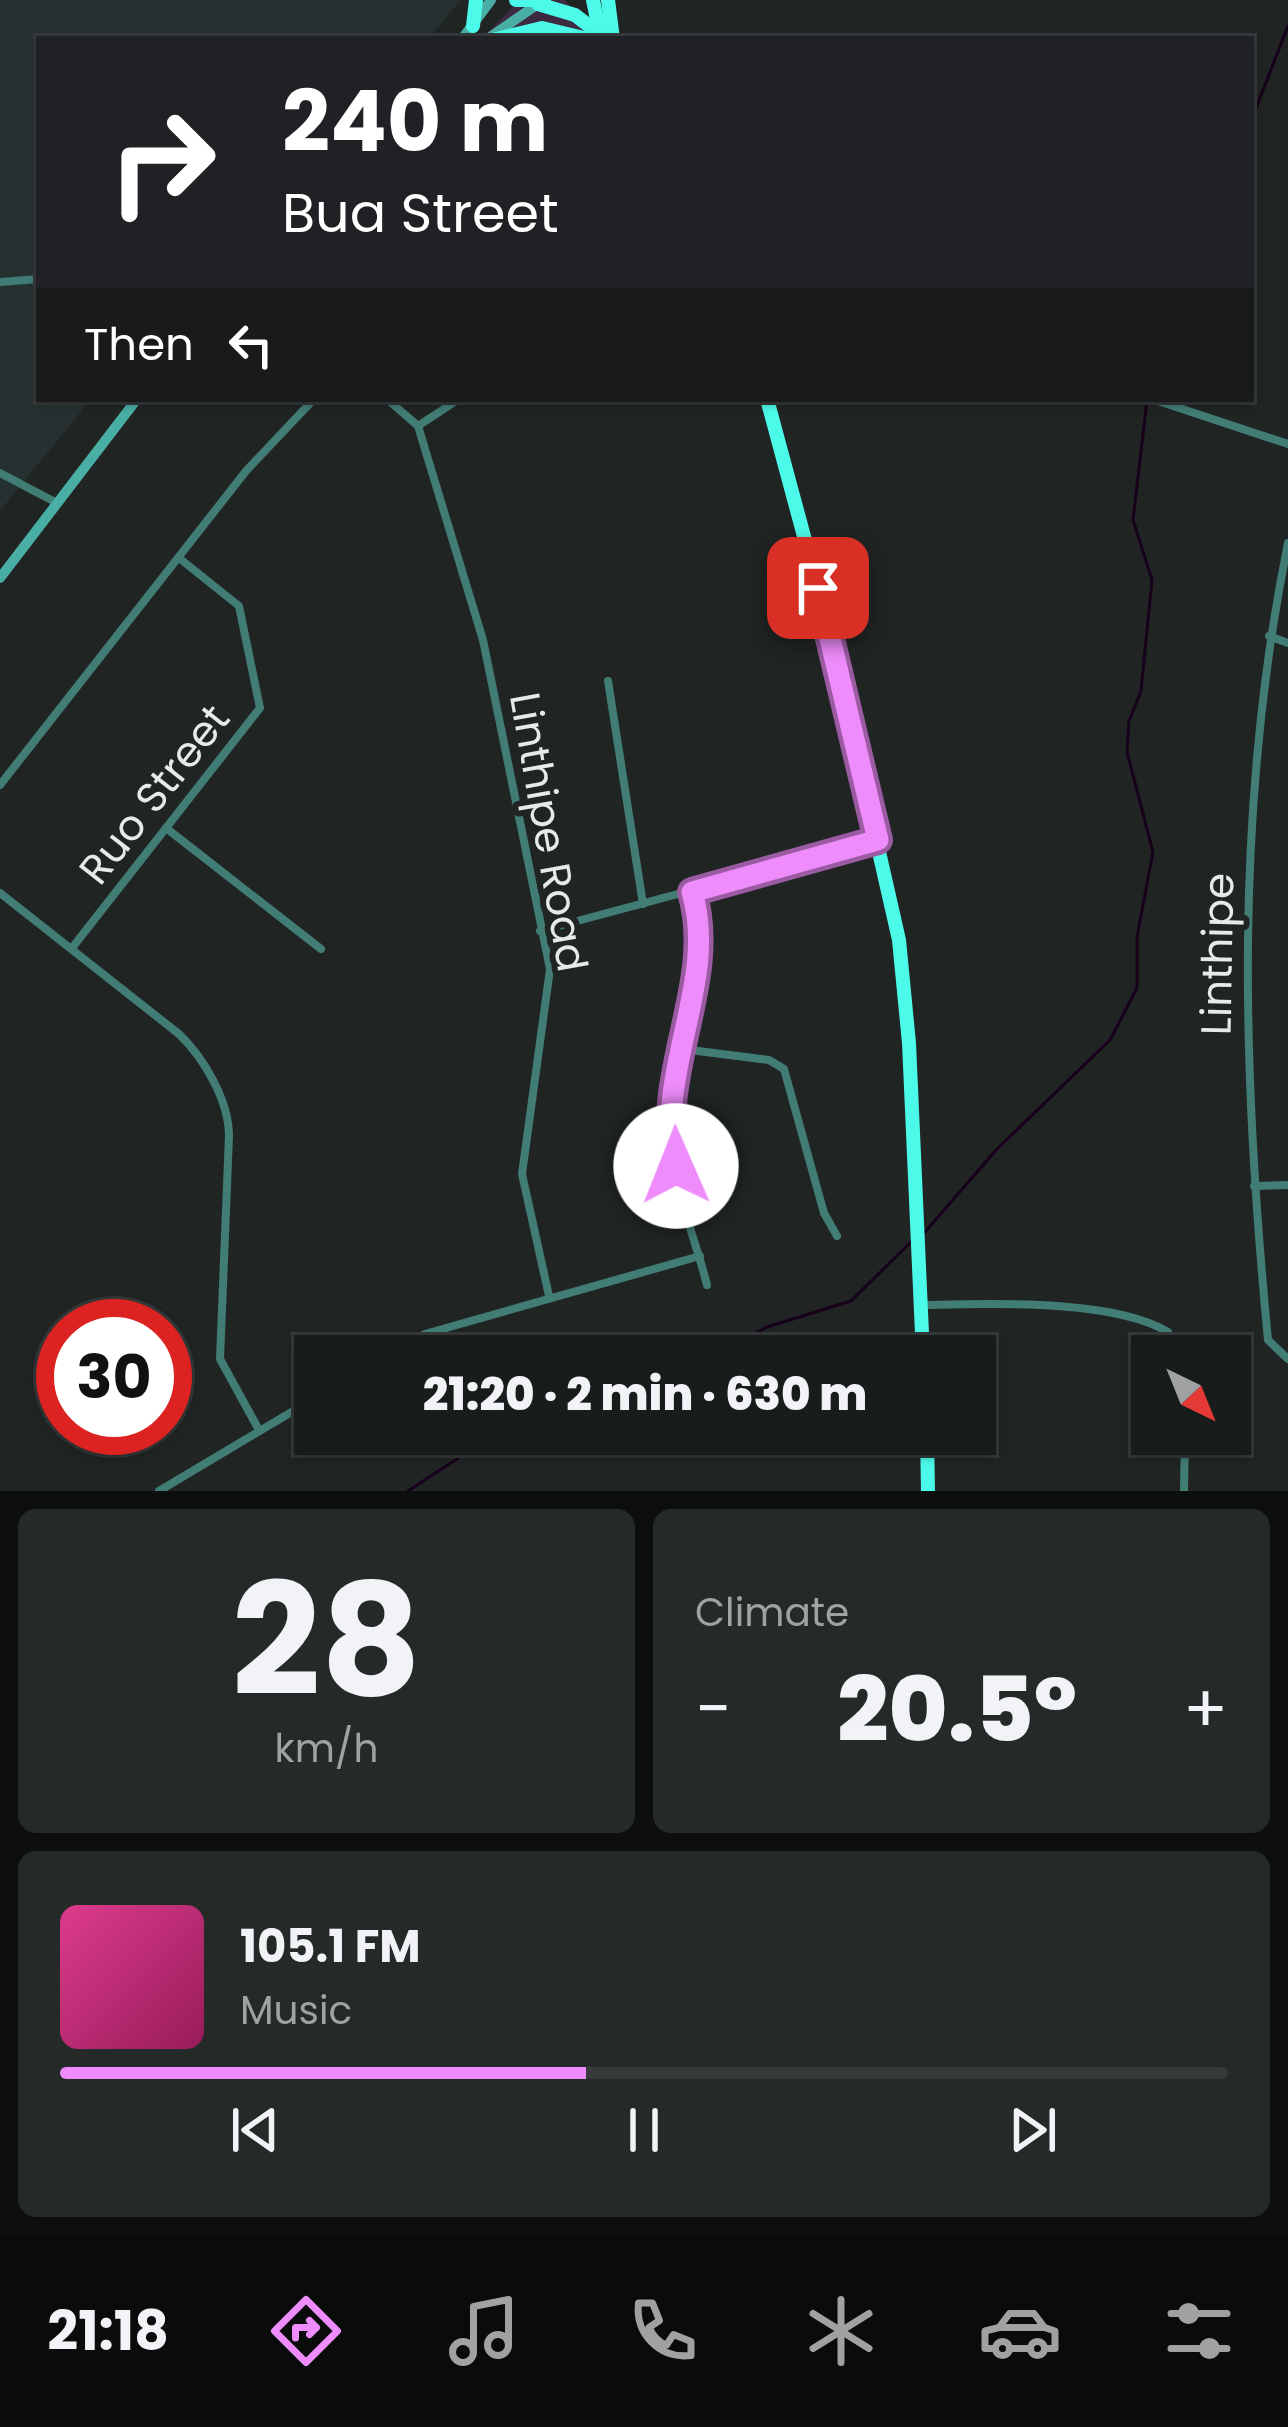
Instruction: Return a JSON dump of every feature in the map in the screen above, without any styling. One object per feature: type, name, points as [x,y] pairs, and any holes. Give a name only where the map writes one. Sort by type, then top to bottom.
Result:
[{"type":"highway","points":[[473,26],[476,0]]},
{"type":"highway","points":[[517,0],[541,2],[600,36]]},
{"type":"highway","points":[[593,0],[602,36]]},
{"type":"highway","points":[[602,36],[608,0]]},
{"type":"highway","points":[[506,36],[542,28],[595,36]]},
{"type":"highway","points":[[768,402],[878,840],[906,996],[922,1335]]},
{"type":"highway","points":[[927,1455],[928,1491]]},
{"type":"main road","points":[[465,36],[491,0]]},
{"type":"main road","points":[[496,36],[541,2]]},
{"type":"main road","points":[[0,578],[135,402]]},
{"type":"street","points":[[0,282],[36,279]]},
{"type":"street","points":[[0,785],[246,471],[311,402]]},
{"type":"street","points":[[390,402],[418,426],[454,402]]},
{"type":"street","points":[[1161,402],[1288,444]]},
{"type":"street","name":"Linthipe Road","points":[[418,426],[483,640],[550,983],[521,1174],[549,1296]]},
{"type":"street","points":[[0,473],[57,503]]},
{"type":"street","name":"Linthipe","points":[[1288,543],[1269,636],[1244,946],[1253,1186],[1268,1340],[1288,1359]]},
{"type":"street","name":"Ruo Street","points":[[72,948],[262,700],[239,605],[179,558]]},
{"type":"street","points":[[1269,636],[1288,643]]},
{"type":"street","points":[[608,681],[643,904]]},
{"type":"street","points":[[166,827],[321,949]]},
{"type":"street","points":[[540,931],[878,840]]},
{"type":"street","points":[[0,892],[192,1046],[224,1107],[229,1136],[220,1358],[259,1430]]},
{"type":"street","points":[[692,892],[702,938],[682,1049],[673,1148],[707,1285]]},
{"type":"street","points":[[682,1049],[769,1060],[784,1069],[824,1213],[838,1237]]},
{"type":"street","points":[[1253,1186],[1288,1185]]},
{"type":"street","points":[[423,1335],[700,1256]]},
{"type":"street","points":[[920,1305],[1012,1303],[1114,1315],[1169,1335]]},
{"type":"street","points":[[159,1491],[294,1410]]},
{"type":"street","points":[[1184,1491],[1185,1455]]},
{"type":"shaded area","points":[[0,0],[461,0],[431,36],[36,36],[36,402],[89,402],[0,511]]},
{"type":"shaded area","points":[[520,0],[565,0],[595,36],[484,36]]},
{"type":"waterway","points":[[1254,113],[1288,26]]},
{"type":"waterway","points":[[925,1232],[997,1149],[1110,1040],[1137,988],[1137,937],[1153,852],[1127,752],[1129,721],[1141,691],[1152,580],[1133,520],[1147,402]]},
{"type":"waterway","points":[[752,1335],[851,1301],[912,1241]]},
{"type":"waterway","points":[[408,1491],[463,1455]]},
{"type":"route","points":[[676,1166],[673,1140],[682,1049],[702,938],[692,892],[878,840],[818,588]]}]
